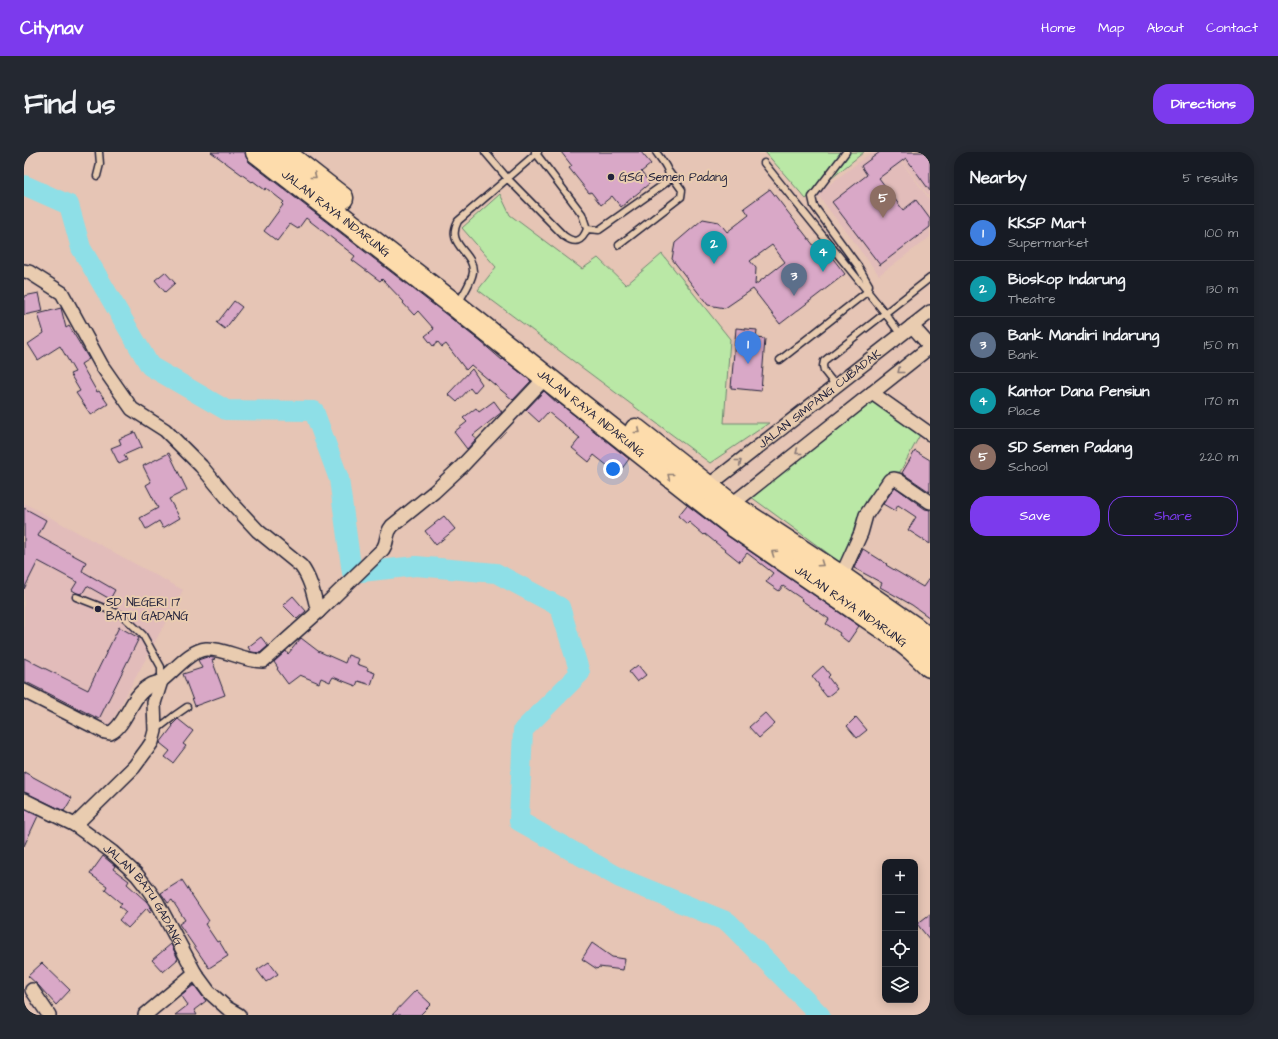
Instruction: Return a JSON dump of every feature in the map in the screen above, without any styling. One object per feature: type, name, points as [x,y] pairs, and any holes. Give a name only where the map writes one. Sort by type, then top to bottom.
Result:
[{"type":"highway","name":"JALAN RAYA INDARUNG","points":[[257,152],[460,300],[546,377],[702,491]]},
{"type":"highway","name":"JALAN RAYA INDARUNG","points":[[283,152],[460,300],[722,507],[845,569],[930,641]]},
{"type":"highway","name":"JALAN RAYA INDARUNG","points":[[722,507],[736,527],[898,638],[930,666]]},
{"type":"street","points":[[24,271],[29,272],[62,293],[102,366],[132,409],[164,430],[201,466],[258,531],[301,566],[306,572],[318,612]]},
{"type":"street","name":"JALAN SIMPANG CUBADAK","points":[[702,491],[930,312]]},
{"type":"street","points":[[722,507],[872,393],[930,346],[912,326]]},
{"type":"street","points":[[24,691],[110,734],[118,727],[136,698],[143,690],[161,681],[189,656],[204,649],[215,649],[249,660],[262,661],[334,598],[383,549],[386,544],[388,532],[392,526],[462,466],[546,377]]},
{"type":"street","points":[[872,393],[930,434]]},
{"type":"street","points":[[845,569],[861,532],[866,515],[890,480],[898,480],[930,502]]},
{"type":"street","points":[[75,826],[134,767],[152,742],[155,731],[154,703],[161,681]]},
{"type":"street","name":"JALAN BATU GADANG","points":[[24,800],[75,826],[124,863],[148,889],[157,902],[195,973],[209,992],[216,1000],[239,1015]]},
{"type":"street","points":[[145,1015],[195,973]]},
{"type":"street","points":[[32,990],[49,1015]]},
{"type":"lane","points":[[97,176],[100,164],[99,152]]},
{"type":"lane","points":[[460,300],[473,273],[470,261],[455,239],[455,227],[458,222],[508,179],[537,153],[582,214],[587,229],[585,235],[580,240],[571,241],[564,236],[508,179],[485,152]]},
{"type":"lane","points":[[619,245],[681,197],[682,190],[656,152]]},
{"type":"lane","points":[[780,360],[868,292],[869,286],[858,266],[814,206],[812,198],[846,152]]},
{"type":"lane","points":[[764,164],[886,313],[901,335]]},
{"type":"lane","points":[[587,229],[599,230],[667,182],[670,178],[668,171]]},
{"type":"lane","points":[[836,386],[824,371],[822,366],[824,362],[930,278]]},
{"type":"lane","points":[[76,597],[122,615],[143,635],[161,667],[161,681]]},
{"type":"lane","points":[[155,731],[187,707]]},
{"type":"shaded area","points":[[872,152],[894,152],[930,200],[930,237],[879,275],[817,194]]},
{"type":"shaded area","points":[[895,152],[930,152],[930,198]]},
{"type":"shaded area","name":"SD NEGERI 17 BATU GADANG","points":[[24,503],[183,590],[105,734],[24,689],[24,681],[26,682],[35,664],[24,658]],"holes":[[[120,627],[139,637],[99,719],[28,683],[37,664],[88,690]]]},
{"type":"green space","points":[[765,152],[864,152],[806,199]]},
{"type":"green space","points":[[500,194],[510,215],[582,269],[598,258],[626,285],[662,254],[730,339],[724,423],[769,423],[710,463],[478,290],[496,267],[462,228]]},
{"type":"green space","points":[[867,395],[921,433],[900,472],[889,473],[867,499],[841,563],[743,491]]},
{"type":"building","points":[[211,152],[245,152],[249,162],[448,316],[502,360],[503,359],[531,381],[513,400],[471,365],[466,370],[446,344],[442,347],[438,342],[433,346],[425,336],[434,329],[418,311],[414,315],[382,279],[380,281],[352,260],[355,256],[306,218],[298,229],[290,224],[277,241],[264,231],[284,202],[266,188],[265,190],[253,181],[252,182]]},
{"type":"building","name":"GSG Semen Padang","points":[[561,152],[641,152],[651,164],[641,172],[650,183],[621,207],[612,196],[601,205],[591,192],[589,193],[569,168],[572,166]]},
{"type":"building","points":[[880,152],[924,152],[930,160],[930,191],[906,158],[879,178],[903,210],[916,200],[930,219],[930,227],[880,265],[832,202],[867,175],[861,166]]},
{"type":"building","points":[[770,189],[821,255],[827,251],[845,274],[780,324],[753,289],[725,308],[708,305],[672,259],[675,243],[703,219],[719,222],[727,232],[749,215],[744,208]],"holes":[[[772,245],[785,262],[755,285],[756,268],[750,261]]]},
{"type":"building","points":[[165,272],[175,283],[165,292],[155,280]]},
{"type":"building","points":[[39,293],[43,311],[24,315],[24,296]]},
{"type":"building","points":[[234,301],[242,307],[225,329],[217,323]]},
{"type":"building","points":[[61,308],[66,328],[69,326],[89,359],[81,364],[97,392],[99,391],[108,404],[91,415],[76,393],[80,391],[70,374],[75,372],[60,346],[38,360],[28,344],[44,333],[38,314]]},
{"type":"building","points":[[736,328],[757,330],[756,338],[765,339],[761,391],[731,388]]},
{"type":"building","points":[[472,369],[482,384],[474,393],[470,388],[457,402],[448,394]]},
{"type":"building","points":[[544,391],[558,404],[559,403],[629,459],[618,474],[594,455],[589,462],[572,448],[580,438],[548,412],[539,422],[526,410]]},
{"type":"building","points":[[494,401],[502,412],[473,435],[476,439],[467,449],[454,432],[467,422],[463,418],[476,408],[479,412]]},
{"type":"building","points":[[135,432],[142,447],[124,455],[127,460],[119,464],[111,448],[121,444],[119,439]]},
{"type":"building","points":[[915,451],[930,460],[930,492],[902,473]]},
{"type":"building","points":[[169,453],[187,490],[169,499],[180,518],[163,528],[159,521],[146,529],[140,518],[158,508],[146,485],[151,482],[143,466]]},
{"type":"building","points":[[895,487],[925,509],[930,510],[930,544],[908,530],[916,517],[898,505],[895,511],[883,504]]},
{"type":"building","points":[[687,505],[729,537],[859,626],[848,642],[839,635],[840,633],[826,624],[829,619],[801,600],[802,599],[783,586],[779,591],[766,582],[773,573],[747,553],[740,562],[689,522],[687,524],[678,516]]},
{"type":"building","points":[[24,508],[46,520],[38,536],[86,562],[82,571],[115,590],[110,599],[87,586],[82,594],[77,593],[72,590],[77,582],[38,561],[24,589]]},
{"type":"building","points":[[444,516],[455,529],[436,545],[425,531]]},
{"type":"building","points":[[863,549],[887,564],[886,565],[923,587],[930,577],[930,618],[912,605],[880,587],[882,583],[854,568]]},
{"type":"building","points":[[293,596],[306,611],[297,619],[283,605]]},
{"type":"building","points":[[119,627],[139,638],[99,719],[24,681],[24,658],[88,690]]},
{"type":"building","points":[[261,637],[268,646],[260,653],[251,652],[248,647]]},
{"type":"building","points":[[301,638],[318,651],[345,663],[348,655],[359,659],[357,664],[368,668],[367,670],[375,673],[371,685],[358,681],[356,686],[333,677],[330,682],[321,678],[319,683],[300,675],[288,684],[277,669],[278,668],[274,662],[286,651],[288,654]]},
{"type":"building","points":[[207,657],[215,659],[212,660],[225,695],[195,706],[183,674],[202,668],[198,660]]},
{"type":"building","points":[[638,665],[646,675],[637,682],[629,672]]},
{"type":"building","points":[[823,666],[830,675],[828,677],[837,689],[827,697],[812,676]]},
{"type":"building","points":[[765,713],[775,724],[759,738],[749,727]]},
{"type":"building","points":[[856,717],[867,730],[857,738],[847,726]]},
{"type":"building","points":[[178,719],[193,731],[183,744],[186,746],[173,763],[165,757],[170,751],[160,743]]},
{"type":"building","points":[[24,772],[72,798],[64,811],[24,792]]},
{"type":"building","points":[[24,809],[38,816],[24,846]]},
{"type":"building","points":[[103,856],[115,866],[113,869],[129,881],[127,884],[147,902],[152,910],[150,912],[147,908],[128,928],[119,920],[126,912],[119,906],[122,904],[105,890],[107,886],[90,874]]},
{"type":"building","points":[[182,880],[209,921],[205,924],[217,942],[219,941],[228,956],[209,968],[179,924],[185,920],[172,900],[168,903],[161,893]]},
{"type":"building","points":[[930,914],[930,940],[918,925],[918,923]]},
{"type":"building","points":[[592,943],[612,957],[625,959],[623,970],[599,967],[597,969],[582,959]]},
{"type":"building","points":[[171,944],[178,959],[163,972],[152,960]]},
{"type":"building","points":[[269,962],[278,974],[266,982],[257,970]]},
{"type":"building","points":[[42,963],[70,990],[56,1005],[28,976]]},
{"type":"building","points":[[194,985],[206,1001],[194,1010],[197,1015],[175,1015],[188,1005],[181,995]]},
{"type":"building","points":[[416,990],[431,1004],[420,1015],[392,1015]]},
{"type":"waterway","points":[[24,185],[69,205],[81,248],[150,366],[226,410],[314,411],[339,479],[352,573],[416,566],[496,573],[560,607],[580,673],[523,730],[519,821],[620,878],[728,922],[820,1015]]},
{"type":"place","name":"GSG Semen Padang","points":[[611,177]]},
{"type":"place","name":"SD Semen Padang","points":[[883,218]]},
{"type":"place","name":"Bioskop Indarung","points":[[714,264]]},
{"type":"place","name":"Kantor Dana Pensiun","points":[[823,272]]},
{"type":"place","name":"Bank Mandiri Indarung","points":[[794,296]]},
{"type":"place","name":"KKSP Mart","points":[[748,364]]},
{"type":"place","name":"SD NEGERI 17 BATU GADANG","points":[[98,609]]}]
